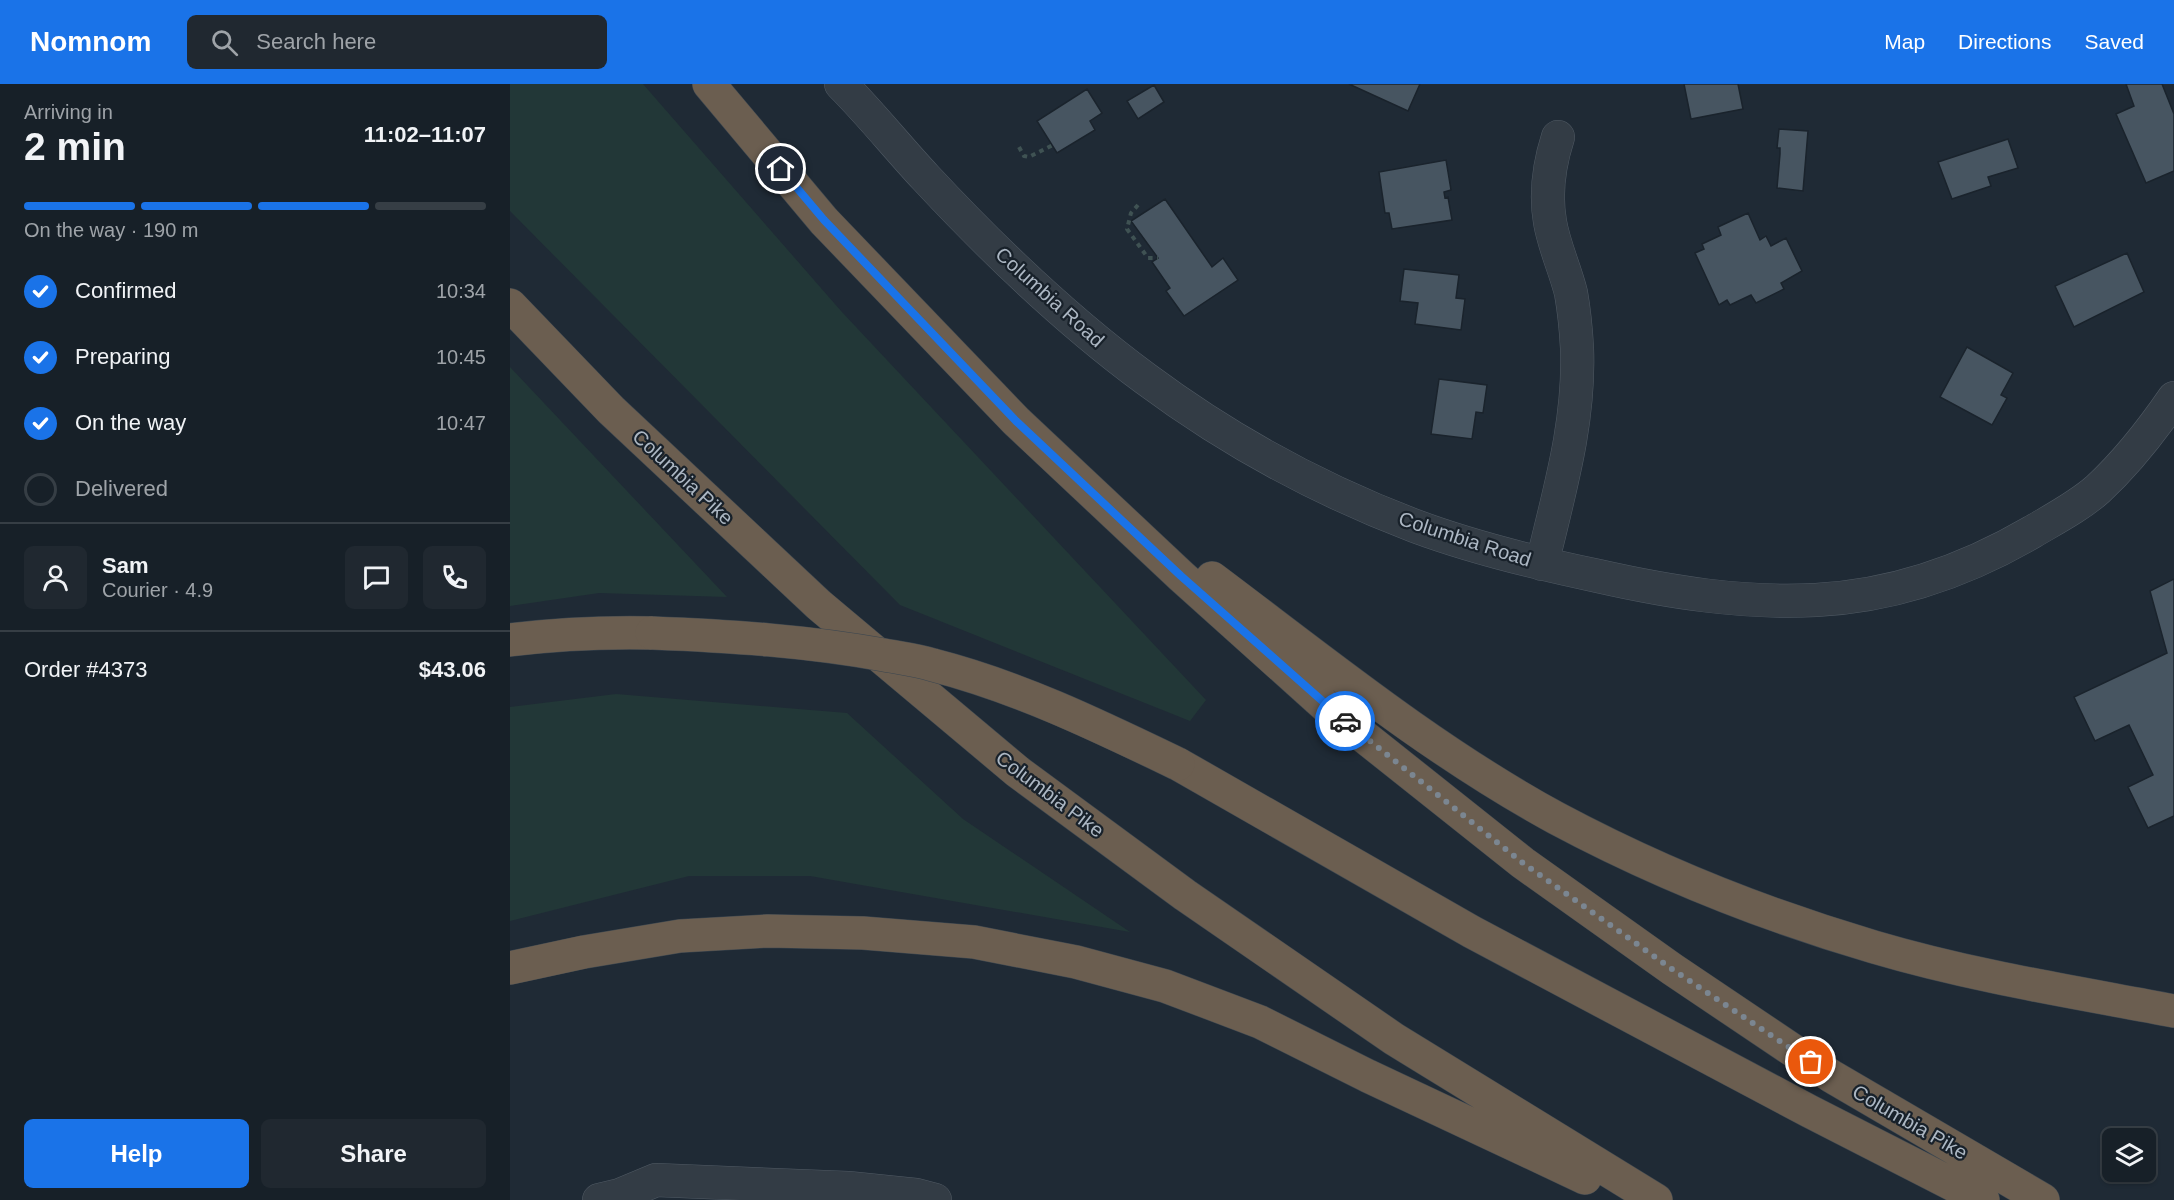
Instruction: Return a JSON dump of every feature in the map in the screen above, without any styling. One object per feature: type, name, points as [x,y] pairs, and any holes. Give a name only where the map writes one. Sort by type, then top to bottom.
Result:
[{"type":"highway","name":"Columbia Pike","points":[[709,84],[824,220],[1016,421],[1181,576],[1328,708],[1523,863],[1672,969],[1831,1076],[2043,1200]]},
{"type":"highway","name":"Columbia Pike","points":[[510,305],[611,410],[819,604],[1018,772],[1185,896],[1394,1039],[1656,1200]]},
{"type":"highway","points":[[1016,421],[1202,571],[1357,687],[1448,753],[1555,817],[1696,884],[1821,931],[1876,948],[1951,966],[2174,1011]]},
{"type":"highway","points":[[510,640],[602,632],[735,636],[842,647],[931,664],[990,682],[1092,723],[1178,764],[1483,938],[1809,1111],[1983,1200]]},
{"type":"highway","points":[[510,968],[584,952],[680,936],[768,931],[863,933],[974,942],[1076,962],[1166,986],[1260,1022],[1368,1076],[1633,1200]]},
{"type":"street","name":"Columbia Road","points":[[850,87],[926,178],[1013,267],[1071,320],[1148,380],[1214,426],[1280,464],[1416,526],[1542,564],[1676,591],[1751,599],[1818,600],[1879,591],[1939,576],[2020,538],[2056,518],[2097,490],[2146,436],[2174,398]]},
{"type":"street","points":[[1542,564],[1569,453],[1577,400],[1577,346],[1571,293],[1550,224],[1548,191],[1550,165],[1558,137]]},
{"type":"street","points":[[599,1200],[620,1196],[656,1180],[848,1188],[916,1195],[934,1200]]},
{"type":"path","points":[[1019,147],[1024,156],[1029,157],[1053,145]]},
{"type":"path","points":[[1138,205],[1131,213],[1127,229],[1148,258],[1158,258]]},
{"type":"green space","points":[[510,84],[643,84],[841,311],[1206,700],[1190,721],[900,605],[510,211]]},
{"type":"green space","points":[[510,367],[727,597],[599,593],[510,606]]},
{"type":"green space","points":[[616,694],[847,713],[963,819],[1130,932],[810,876],[689,876],[510,921],[510,707]]},
{"type":"building","points":[[1349,84],[1420,84],[1408,111]]},
{"type":"building","points":[[1684,84],[1738,84],[1743,109],[1691,119]]},
{"type":"building","points":[[2126,84],[2162,84],[2174,114],[2174,171],[2146,183],[2116,114],[2134,106]]},
{"type":"building","points":[[1154,85],[1164,102],[1138,119],[1127,101]]},
{"type":"building","points":[[1087,89],[1102,113],[1090,121],[1095,130],[1057,153],[1037,121]]},
{"type":"building","points":[[1779,129],[1808,131],[1803,191],[1777,188],[1780,154],[1780,148],[1777,148]]},
{"type":"building","points":[[2008,139],[2018,168],[1988,177],[1991,186],[1952,199],[1938,162]]},
{"type":"building","points":[[1446,160],[1451,190],[1444,192],[1445,198],[1448,197],[1452,220],[1392,229],[1389,213],[1385,213],[1379,172]]},
{"type":"building","points":[[1165,199],[1212,267],[1223,258],[1238,280],[1184,316],[1166,291],[1170,288],[1152,262],[1158,258],[1131,221]]},
{"type":"building","points":[[1748,213],[1760,240],[1766,236],[1771,246],[1786,238],[1802,271],[1781,283],[1784,289],[1756,303],[1751,295],[1730,305],[1727,300],[1719,305],[1695,253],[1704,249],[1702,244],[1721,235],[1718,227]]},
{"type":"building","points":[[2127,253],[2144,292],[2074,327],[2055,286]]},
{"type":"building","points":[[1404,269],[1459,275],[1456,298],[1465,299],[1461,330],[1415,324],[1418,303],[1400,301]]},
{"type":"building","points":[[1967,347],[2013,373],[2001,395],[2007,398],[1992,425],[1940,397]]},
{"type":"building","points":[[1439,379],[1487,385],[1483,413],[1476,412],[1472,439],[1431,434]]},
{"type":"building","points":[[2174,579],[2174,816],[2148,828],[2128,787],[2153,775],[2129,725],[2095,741],[2074,697],[2167,653],[2150,591]]},
{"type":"way so far","points":[[1345,721],[1523,863],[1672,969],[1811,1062]]},
{"type":"route","points":[[781,169],[824,220],[1016,421],[1181,576],[1345,721]]}]
